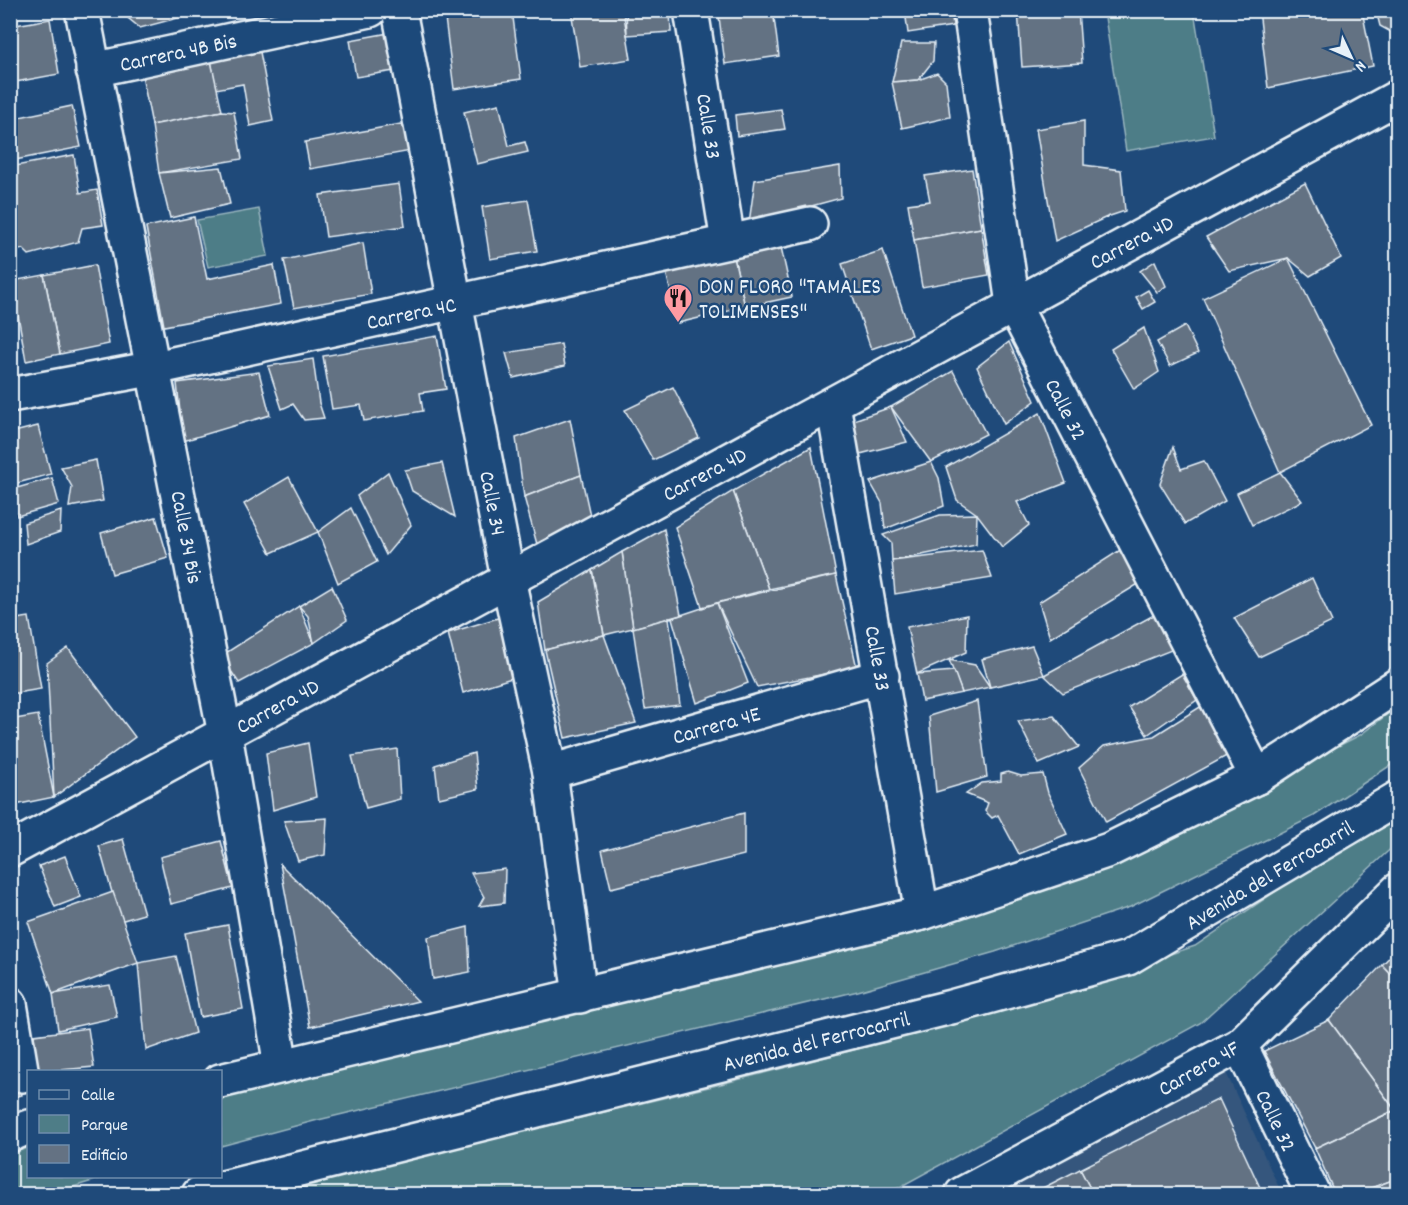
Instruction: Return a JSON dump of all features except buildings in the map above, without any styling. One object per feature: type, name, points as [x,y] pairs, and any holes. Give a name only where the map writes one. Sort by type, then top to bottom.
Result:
[{"type":"street","name":"Calle 34 Bis","points":[[82,10],[155,368],[225,734],[281,1066]]},
{"type":"street","name":"Carrera 4B Bis","points":[[93,69],[370,10]]},
{"type":"street","name":"Calle 34","points":[[399,10],[508,579],[550,772],[580,996]]},
{"type":"street","name":"Calle 33","points":[[691,10],[728,242]]},
{"type":"street","name":"Calle 32","points":[[970,10],[1013,304],[1257,777]]},
{"type":"street","name":"Carrera 4D","points":[[10,850],[1398,97]]},
{"type":"street","name":"Carrera 4C","points":[[10,394],[155,368],[810,224]]},
{"type":"street","name":"Calle 33","points":[[833,404],[922,913]]},
{"type":"street","name":"Carrera 4E","points":[[550,772],[882,676]]},
{"type":"street","points":[[222,1081],[922,913],[1109,850],[1257,777],[1398,685]]},
{"type":"street","name":"Avenida del Ferrocarril","points":[[199,1194],[951,1007],[1128,957],[1398,798]]},
{"type":"street","name":"Carrera 4F","points":[[962,1194],[1240,1045],[1398,890]]},
{"type":"street","points":[[10,1004],[22,1075]]},
{"type":"street","name":"Calle 32","points":[[1240,1045],[1313,1194]]},
{"type":"street","points":[[10,1135],[27,1127]]},
{"type":"shaded area","points":[[1223,1066],[1282,1194],[984,1194]]},
{"type":"green space","points":[[1104,11],[1194,11],[1214,136],[1126,151]]},
{"type":"green space","points":[[259,209],[268,256],[208,267],[197,220]]},
{"type":"green space","points":[[1397,707],[1397,761],[1314,816],[1130,907],[995,952],[858,991],[314,1121],[222,1146],[222,1098],[618,1004],[930,925],[1095,870],[1360,735]]},
{"type":"green space","points":[[1397,809],[1397,843],[1200,1023],[887,1194],[264,1194],[717,1085],[955,1024],[1195,946]]},
{"type":"green space","points":[[27,1148],[27,1178],[102,1178],[51,1194],[11,1194],[11,1153]]},
{"type":"place","name":"DON FLORO \"TAMALES TOLIMENSES\"","points":[[678,324]]}]
